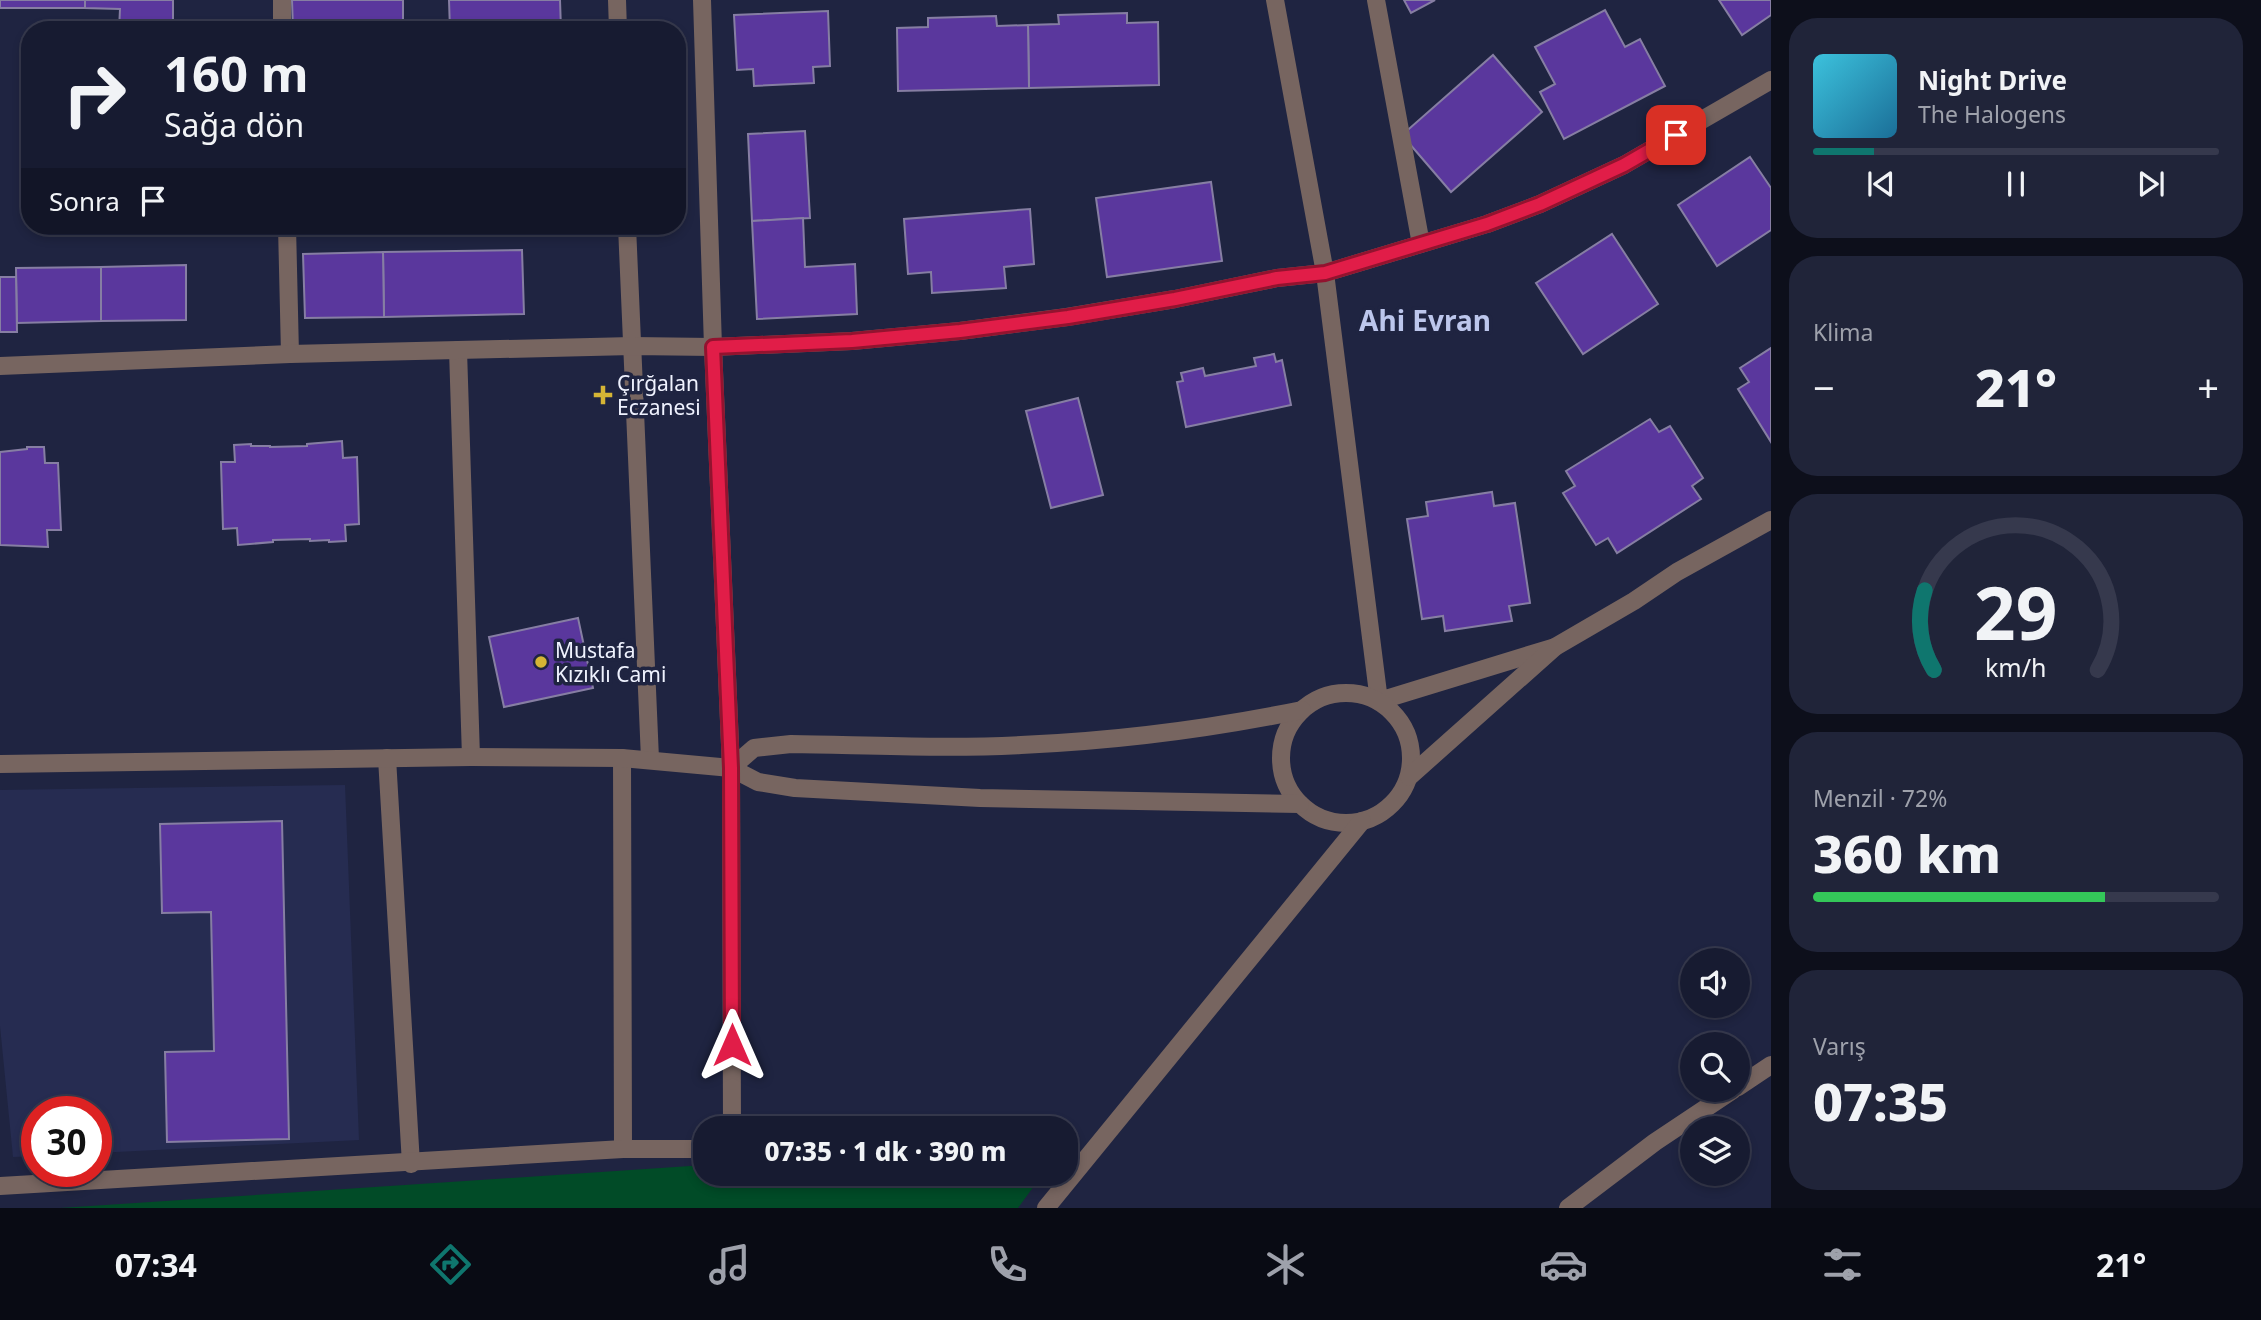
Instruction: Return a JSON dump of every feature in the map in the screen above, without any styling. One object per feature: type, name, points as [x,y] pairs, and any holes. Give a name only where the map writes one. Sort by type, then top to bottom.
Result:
[{"type":"street","points":[[282,0],[282,21]]},
{"type":"street","points":[[617,0],[618,21]]},
{"type":"street","points":[[702,0],[713,347],[731,768],[732,1116]]},
{"type":"street","points":[[1275,0],[1325,273],[1379,701]]},
{"type":"street","points":[[1376,0],[1421,244]]},
{"type":"street","points":[[0,366],[290,354],[632,346],[713,347],[852,341],[1068,317],[1277,278],[1325,273],[1487,224],[1591,181],[1771,80]]},
{"type":"street","points":[[287,235],[290,354]]},
{"type":"street","points":[[627,235],[650,759]]},
{"type":"street","points":[[458,350],[471,757]]},
{"type":"street","points":[[1409,777],[1555,647],[1634,601],[1676,572],[1771,520]]},
{"type":"street","points":[[1379,701],[1555,647]]},
{"type":"street","points":[[1339,692],[1360,694],[1379,701],[1395,714],[1407,733],[1412,755],[1409,777],[1399,797],[1383,812],[1362,821],[1340,823],[1319,817],[1300,804],[1288,787],[1282,767],[1282,746],[1289,726],[1302,710],[1319,698],[1339,692]]},
{"type":"street","points":[[731,768],[754,748],[791,744],[1019,746],[1234,724],[1302,710]]},
{"type":"street","points":[[0,764],[471,757],[622,758],[731,768],[758,782],[795,788],[980,798],[1300,804]]},
{"type":"street","points":[[387,758],[411,1164]]},
{"type":"street","points":[[622,758],[623,1149]]},
{"type":"street","points":[[1046,1208],[1362,821]]},
{"type":"street","points":[[1750,1079],[1771,1065]]},
{"type":"street","points":[[1568,1208],[1655,1142],[1715,1102]]},
{"type":"street","points":[[0,1186],[411,1164],[623,1149],[693,1149]]},
{"type":"shaded area","points":[[345,785],[359,1140],[112,1152],[112,1096],[21,1096],[21,1157],[13,1157],[0,1026],[0,790]]},
{"type":"green space","points":[[693,1166],[693,1186],[1034,1186],[1018,1208],[60,1208]]},
{"type":"building","points":[[0,0],[85,0],[85,8],[0,8]]},
{"type":"building","points":[[85,0],[173,0],[173,21],[119,21],[120,9],[85,8]]},
{"type":"building","points":[[292,0],[403,0],[403,21],[293,21]]},
{"type":"building","points":[[449,0],[560,0],[561,21],[450,21]]},
{"type":"building","points":[[1404,0],[1435,0],[1411,13]]},
{"type":"building","points":[[1719,0],[1771,0],[1771,15],[1742,35]]},
{"type":"building","points":[[1605,10],[1625,47],[1640,39],[1665,86],[1564,139],[1540,92],[1555,84],[1535,47]]},
{"type":"building","points":[[828,11],[830,66],[813,67],[814,83],[754,86],[753,69],[737,70],[734,15]]},
{"type":"building","points":[[1127,13],[1127,23],[1158,22],[1159,85],[1029,88],[1028,25],[1059,24],[1058,15]]},
{"type":"building","points":[[996,16],[997,26],[1028,25],[1029,88],[898,91],[897,28],[928,27],[928,18]]},
{"type":"building","points":[[1493,55],[1542,112],[1451,192],[1402,135]]},
{"type":"building","points":[[805,131],[810,218],[752,221],[748,134]]},
{"type":"building","points":[[1750,157],[1771,188],[1771,230],[1717,266],[1678,205]]},
{"type":"building","points":[[1211,182],[1222,261],[1107,277],[1096,198]]},
{"type":"building","points":[[1030,209],[1034,264],[1004,267],[1006,288],[932,293],[931,272],[908,274],[904,219]]},
{"type":"building","points":[[803,218],[805,267],[855,264],[857,314],[757,319],[752,221]]},
{"type":"building","points":[[1612,234],[1658,304],[1583,354],[1536,283]]},
{"type":"building","points":[[522,250],[524,314],[384,317],[383,252]]},
{"type":"building","points":[[383,252],[384,317],[305,318],[303,254]]},
{"type":"building","points":[[186,265],[186,320],[101,321],[101,267]]},
{"type":"building","points":[[101,267],[101,321],[17,323],[16,268]]},
{"type":"building","points":[[0,277],[16,277],[17,332],[0,332]]},
{"type":"building","points":[[1771,348],[1771,442],[1738,389],[1749,382],[1740,368]]},
{"type":"building","points":[[1274,354],[1276,362],[1282,360],[1291,405],[1186,427],[1177,382],[1183,381],[1181,373],[1203,368],[1205,376],[1256,366],[1254,358]]},
{"type":"building","points":[[1078,398],[1103,495],[1051,508],[1026,411]]},
{"type":"building","points":[[1650,419],[1659,432],[1670,426],[1703,478],[1692,486],[1701,499],[1617,553],[1608,538],[1596,545],[1563,493],[1575,486],[1566,471]]},
{"type":"building","points":[[342,441],[343,458],[357,457],[359,524],[345,525],[346,541],[273,540],[238,545],[237,528],[223,529],[221,462],[235,462],[234,445],[307,446]]},
{"type":"building","points":[[44,447],[45,463],[58,463],[61,530],[47,530],[48,547],[0,545],[0,452]]},
{"type":"building","points":[[1492,492],[1494,506],[1515,503],[1530,603],[1509,606],[1512,621],[1445,631],[1443,616],[1422,619],[1407,519],[1428,516],[1426,502]]},
{"type":"building","name":"Mustafa Kızıklı Cami","points":[[578,618],[593,688],[504,707],[489,637]]},
{"type":"building","points":[[282,821],[289,1139],[167,1142],[165,1052],[214,1051],[211,912],[162,913],[160,824]]},
{"type":"place","name":"Çırğalan Eczanesi","points":[[603,395]]},
{"type":"place","name":"Mustafa Kızıklı Cami","points":[[541,662]]},
{"type":"district","name":"Ahi Evran","points":[[1425,320]]},
{"type":"route","points":[[732,1045],[731,768],[713,347],[852,341],[960,331],[1068,317],[1277,278],[1325,273],[1487,224],[1540,204],[1624,165],[1676,135]]}]
